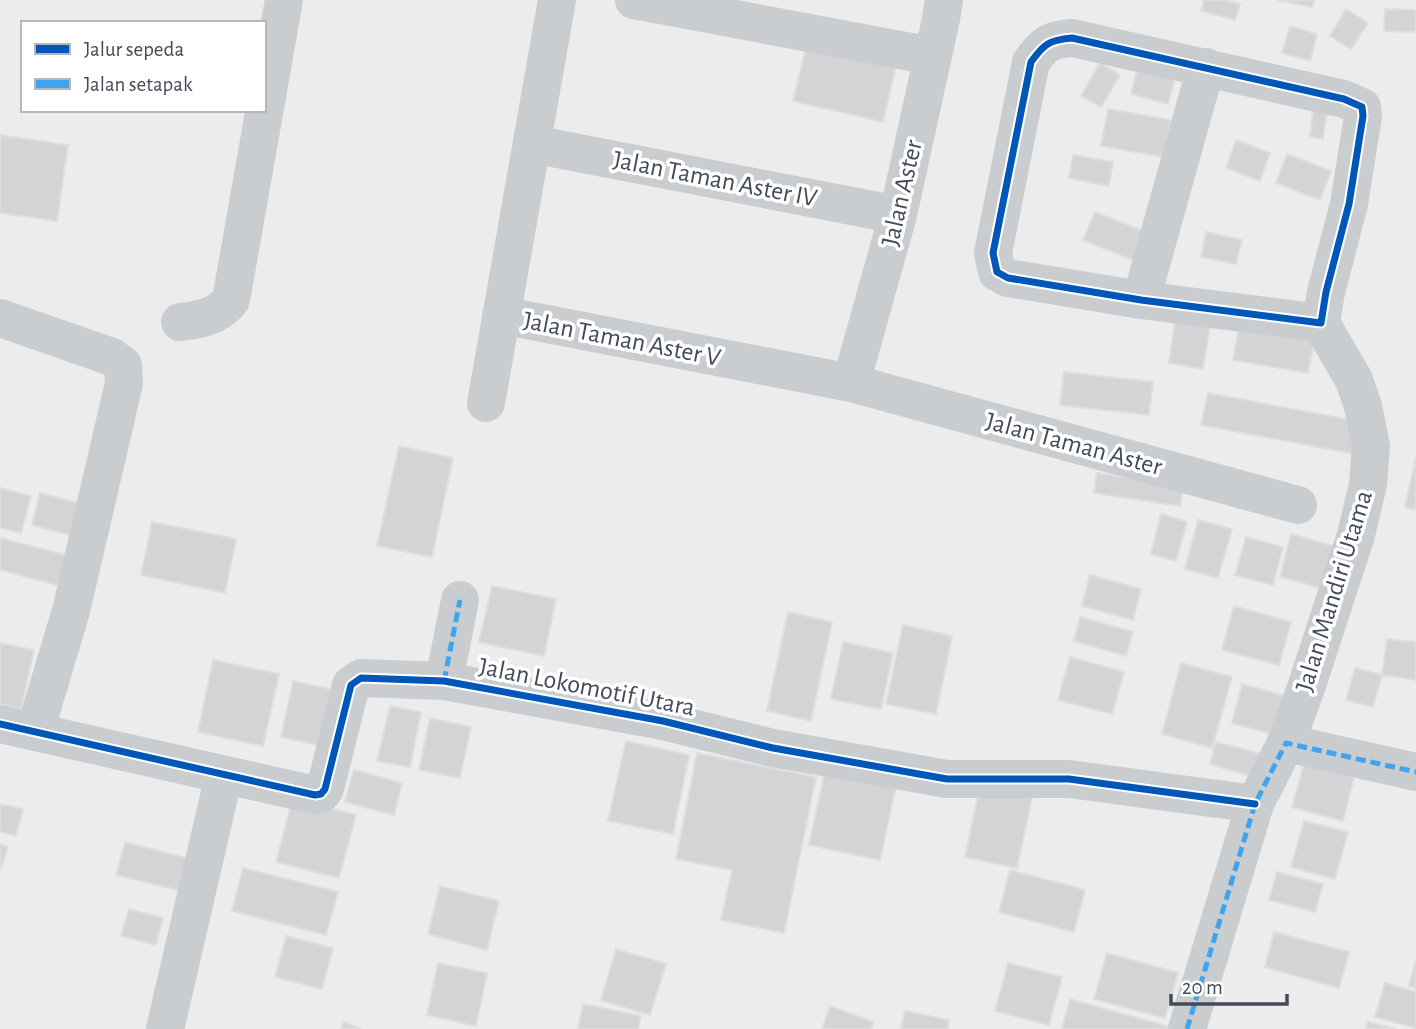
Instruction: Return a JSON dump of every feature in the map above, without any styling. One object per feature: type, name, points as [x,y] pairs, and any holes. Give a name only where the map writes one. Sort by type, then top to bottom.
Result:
[{"type":"street","points":[[266,102],[284,0]]},
{"type":"street","name":"Jalan Taman Aster V","points":[[557,0],[501,315],[851,383]]},
{"type":"street","points":[[634,0],[933,56]]},
{"type":"street","name":"Jalan Aster","points":[[851,383],[898,215],[944,0]]},
{"type":"street","points":[[1072,38],[1344,99],[1362,107],[1363,116],[1349,204],[1326,292],[1321,323],[1141,300],[1008,278],[997,272],[993,253],[1031,62],[1042,46],[1057,39],[1072,38]]},
{"type":"street","points":[[1141,300],[1206,67]]},
{"type":"street","points":[[180,322],[211,316],[231,300],[264,112]]},
{"type":"street","name":"Jalan Taman Aster IV","points":[[532,144],[898,215]]},
{"type":"street","points":[[486,403],[501,315]]},
{"type":"street","points":[[0,318],[112,357],[123,365],[124,383],[71,611],[18,727]]},
{"type":"street","name":"Jalan Mandiri Utama","points":[[1187,1029],[1255,804],[1286,743],[1356,535],[1368,484],[1371,446],[1363,406],[1354,380],[1321,323]]},
{"type":"street","name":"Jalan Taman Aster","points":[[851,383],[1298,505]]},
{"type":"street","points":[[444,681],[460,600]]},
{"type":"street","name":"Jalan Lokomotif Utara","points":[[18,727],[315,795],[321,794],[325,789],[351,685],[361,678],[444,681],[663,721],[773,748],[947,779],[1069,779],[1255,804]]},
{"type":"street","points":[[1286,743],[1416,772]]},
{"type":"street","points":[[165,1029],[224,775]]},
{"type":"building","points":[[1204,0],[1224,0],[1240,4],[1235,20],[1201,11]]},
{"type":"building","points":[[1277,0],[1314,0],[1312,7]]},
{"type":"building","points":[[1346,9],[1368,23],[1351,49],[1330,36]]},
{"type":"building","points":[[1385,9],[1416,10],[1416,32],[1384,31]]},
{"type":"building","points":[[1290,26],[1317,34],[1310,61],[1282,53]]},
{"type":"building","points":[[809,36],[898,57],[883,122],[793,101]]},
{"type":"building","points":[[1100,63],[1120,75],[1101,107],[1081,96]]},
{"type":"building","points":[[1139,63],[1176,73],[1168,104],[1131,94]]},
{"type":"building","points":[[1314,104],[1328,106],[1323,139],[1310,137]]},
{"type":"building","points":[[1108,109],[1171,120],[1163,157],[1101,146]]},
{"type":"building","points":[[0,135],[68,145],[57,221],[0,213]]},
{"type":"building","points":[[1236,140],[1270,153],[1260,181],[1226,168]]},
{"type":"building","points":[[1287,154],[1331,171],[1320,200],[1276,183]]},
{"type":"building","points":[[1073,155],[1113,162],[1109,186],[1069,178]]},
{"type":"building","points":[[1095,212],[1146,232],[1135,261],[1083,240]]},
{"type":"building","points":[[1206,232],[1242,240],[1236,264],[1201,257]]},
{"type":"building","points":[[1176,314],[1211,319],[1203,369],[1169,363]]},
{"type":"building","points":[[1241,317],[1316,330],[1308,373],[1233,360]]},
{"type":"building","points":[[1064,372],[1153,382],[1149,415],[1060,405]]},
{"type":"building","points":[[1208,393],[1362,422],[1355,454],[1201,425]]},
{"type":"building","points":[[399,446],[453,458],[432,557],[377,546]]},
{"type":"building","points":[[1416,457],[1416,510],[1405,507]]},
{"type":"building","points":[[1097,473],[1183,486],[1180,506],[1094,493]]},
{"type":"building","points":[[0,488],[31,496],[21,533],[0,528]]},
{"type":"building","points":[[40,493],[86,505],[78,537],[32,525]]},
{"type":"building","points":[[1161,514],[1187,522],[1176,561],[1151,554]]},
{"type":"building","points":[[1198,520],[1232,529],[1218,578],[1185,569]]},
{"type":"building","points":[[152,522],[236,539],[225,593],[141,575]]},
{"type":"building","points":[[1291,534],[1348,550],[1336,592],[1280,577]]},
{"type":"building","points":[[1246,537],[1283,547],[1273,585],[1235,575]]},
{"type":"building","points":[[0,538],[73,557],[65,587],[0,570]]},
{"type":"building","points":[[1090,575],[1141,589],[1133,620],[1082,606]]},
{"type":"building","points":[[492,586],[556,599],[544,656],[479,642]]},
{"type":"building","points":[[1234,606],[1291,622],[1279,665],[1222,650]]},
{"type":"building","points":[[788,612],[832,622],[811,721],[767,711]]},
{"type":"building","points":[[1080,617],[1133,632],[1126,656],[1074,641]]},
{"type":"building","points":[[903,625],[952,636],[936,714],[886,704]]},
{"type":"building","points":[[1387,639],[1416,642],[1416,680],[1382,675]]},
{"type":"building","points":[[843,642],[893,653],[881,709],[831,699]]},
{"type":"building","points":[[0,643],[34,650],[21,709],[0,704]]},
{"type":"building","points":[[1070,657],[1124,672],[1112,714],[1058,700]]},
{"type":"building","points":[[213,660],[279,674],[263,746],[198,732]]},
{"type":"building","points":[[1181,663],[1232,677],[1212,748],[1162,734]]},
{"type":"building","points":[[1355,668],[1382,675],[1373,707],[1346,700]]},
{"type":"building","points":[[293,681],[339,691],[327,747],[281,737]]},
{"type":"building","points":[[1242,684],[1289,697],[1278,736],[1232,723]]},
{"type":"building","points":[[390,706],[421,712],[410,767],[377,761]]},
{"type":"building","points":[[430,718],[471,727],[460,778],[419,770]]},
{"type":"building","points":[[626,741],[689,755],[673,834],[608,821]]},
{"type":"building","points":[[1216,742],[1265,755],[1258,778],[1210,764]]},
{"type":"building","points":[[697,753],[816,777],[784,933],[721,920],[732,870],[676,859]]},
{"type":"building","points":[[1306,757],[1356,770],[1343,821],[1292,807]]},
{"type":"building","points":[[354,770],[402,783],[394,815],[345,802]]},
{"type":"building","points":[[825,771],[896,786],[880,860],[809,845]]},
{"type":"building","points":[[981,782],[1033,793],[1017,868],[965,857]]},
{"type":"building","points":[[293,798],[356,815],[339,878],[276,862]]},
{"type":"building","points":[[0,804],[23,809],[16,836],[0,832]]},
{"type":"building","points":[[1304,821],[1348,832],[1335,879],[1291,867]]},
{"type":"building","points":[[125,842],[190,859],[182,891],[116,875]]},
{"type":"building","points":[[0,844],[8,847],[0,871]]},
{"type":"building","points":[[243,868],[338,892],[326,935],[232,911]]},
{"type":"building","points":[[1010,870],[1085,890],[1074,932],[999,912]]},
{"type":"building","points":[[1277,872],[1323,884],[1315,912],[1269,900]]},
{"type":"building","points":[[440,886],[499,901],[487,950],[428,934]]},
{"type":"building","points":[[129,909],[163,918],[156,945],[121,936]]},
{"type":"building","points":[[1274,932],[1349,952],[1339,988],[1265,967]]},
{"type":"building","points":[[286,936],[333,948],[322,989],[275,977]]},
{"type":"building","points":[[616,949],[666,964],[650,1015],[601,1000]]},
{"type":"building","points":[[1107,953],[1178,973],[1165,1018],[1094,999]]},
{"type":"building","points":[[1416,959],[1416,988],[1409,986]]},
{"type":"building","points":[[438,963],[487,973],[476,1026],[427,1015]]},
{"type":"building","points":[[1008,963],[1062,977],[1049,1025],[995,1011]]},
{"type":"building","points":[[1385,983],[1416,992],[1416,1028],[1375,1017]]},
{"type":"building","points":[[1070,999],[1177,1029],[1062,1029]]},
{"type":"building","points":[[583,1004],[641,1016],[638,1029],[578,1029]]},
{"type":"building","points":[[830,1006],[874,1022],[871,1029],[822,1029]]},
{"type":"building","points":[[905,1011],[949,1020],[948,1029],[901,1029]]},
{"type":"building","points":[[344,1022],[361,1029],[341,1029]]},
{"type":"building","points":[[1368,1022],[1396,1029],[1366,1029]]},
{"type":"marked path","points":[[444,681],[460,600]]},
{"type":"marked path","points":[[1187,1029],[1255,804],[1286,743],[1416,772]]},
{"type":"cycle path","points":[[1072,38],[1344,99],[1362,107],[1363,116],[1349,204],[1326,292],[1321,323],[1141,300],[1008,278],[997,272],[993,253],[1031,62],[1048,44],[1072,38]]},
{"type":"cycle path","points":[[0,724],[315,795],[321,794],[325,789],[351,685],[361,678],[444,681],[663,721],[773,748],[947,779],[1069,779],[1255,804]]}]
